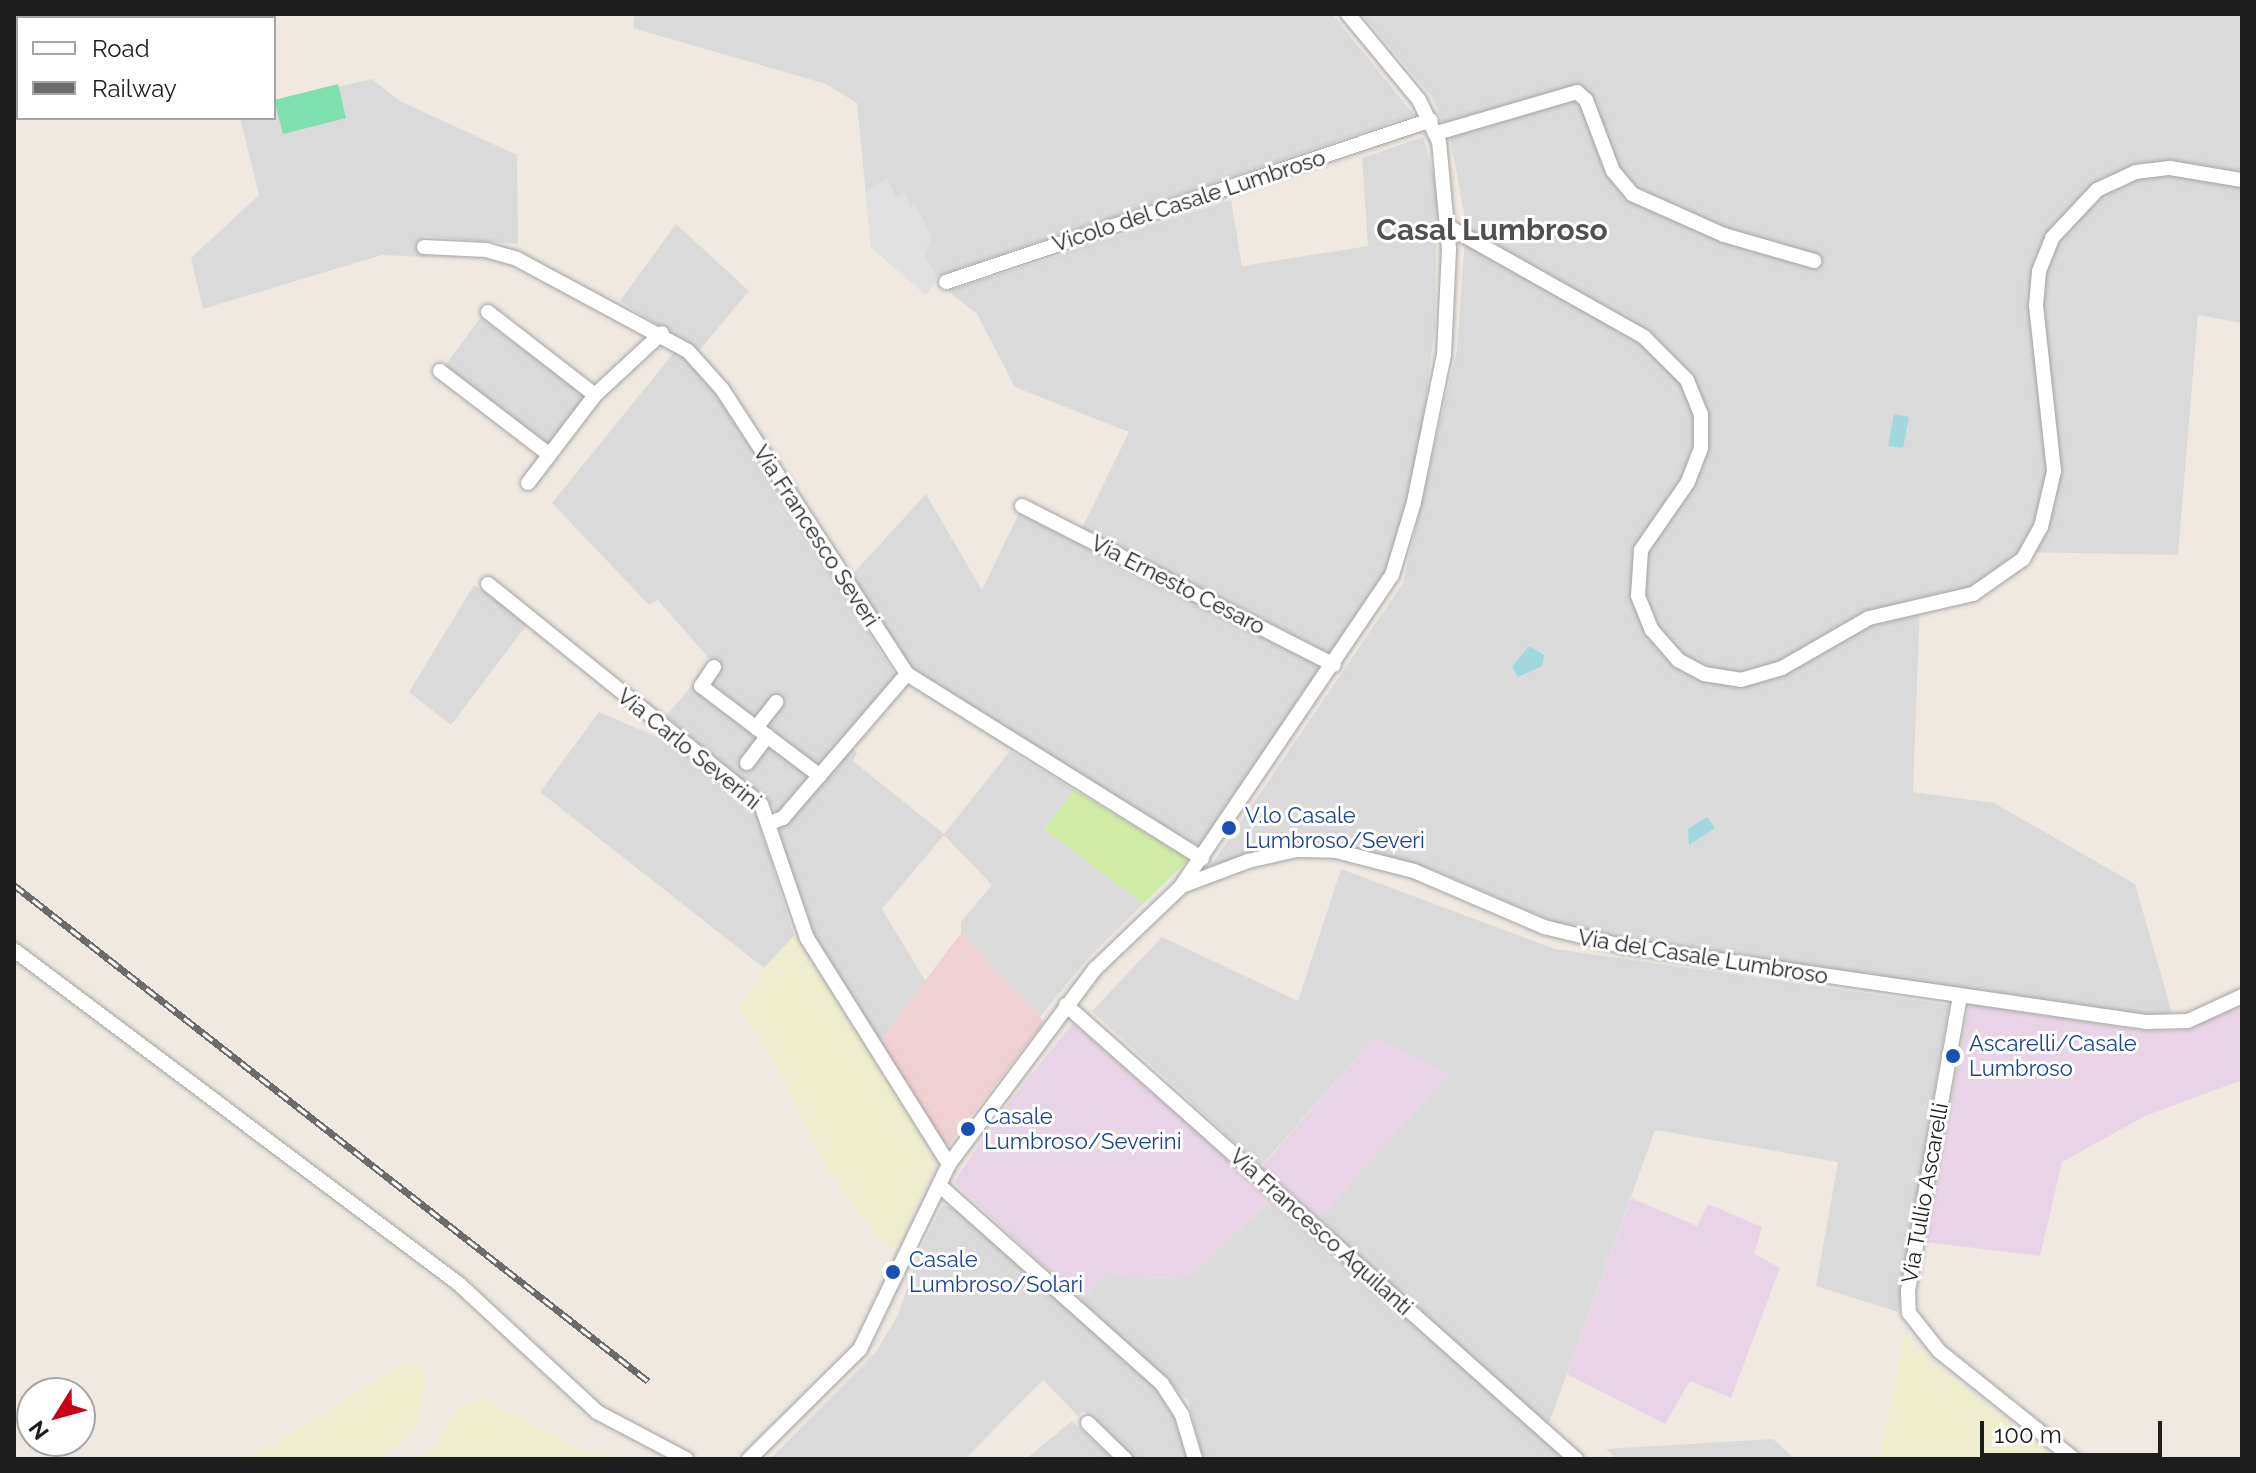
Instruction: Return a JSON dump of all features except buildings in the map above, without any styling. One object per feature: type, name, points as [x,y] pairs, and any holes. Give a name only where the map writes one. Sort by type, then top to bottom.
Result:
[{"type":"street","points":[[1182,886],[1392,575],[1411,516],[1446,341],[1449,227],[1434,126],[1348,14]]},
{"type":"street","name":"Vicolo del Casale Lumbroso","points":[[946,282],[1434,126],[1580,92],[1611,166],[1632,194],[1724,235],[1814,261]]},
{"type":"street","points":[[1449,227],[1649,340],[1687,380],[1701,414],[1701,448],[1688,482],[1641,550],[1638,596],[1652,630],[1678,660],[1704,674],[1741,680],[1782,668],[1864,620],[1973,594],[2023,559],[2041,527],[2054,471],[2036,306],[2039,271],[2052,238],[2097,190],[2136,172],[2170,168],[2242,180]]},
{"type":"street","name":"Via Francesco Severi","points":[[424,247],[486,250],[511,257],[662,333],[694,356],[722,389],[907,674],[1202,858]]},
{"type":"street","points":[[488,312],[595,395]]},
{"type":"street","points":[[528,483],[595,395],[662,333]]},
{"type":"street","points":[[440,371],[550,455]]},
{"type":"street","name":"Via Ernesto Cesaro","points":[[1022,506],[1334,665]]},
{"type":"street","name":"Via Carlo Severini","points":[[488,584],[742,786],[770,823],[801,928],[949,1164]]},
{"type":"street","points":[[714,667],[701,686],[820,776]]},
{"type":"street","points":[[770,823],[783,818],[907,674]]},
{"type":"street","points":[[747,763],[776,702]]},
{"type":"street","name":"Via del Casale Lumbroso","points":[[749,1459],[860,1349],[949,1164],[1103,959],[1182,886],[1276,853],[1332,851],[1414,871],[1571,935],[1677,957],[2168,1024],[2208,1015],[2242,996]]},
{"type":"street","points":[[14,950],[459,1284],[597,1412],[686,1459]]},
{"type":"street","name":"Via Tullio Ascarelli","points":[[1960,996],[1908,1309],[1915,1326],[1939,1351],[2074,1459]]},
{"type":"street","name":"Via Francesco Aquilanti","points":[[1066,1005],[1576,1459]]},
{"type":"street","points":[[939,1185],[1162,1384],[1182,1415],[1195,1459]]},
{"type":"street","points":[[1088,1423],[1125,1459]]},
{"type":"shaded area","points":[[635,14],[1332,14],[1414,115],[938,276],[926,295],[871,247],[857,103],[826,84],[633,28]]},
{"type":"shaded area","points":[[1362,14],[2242,14],[2242,323],[2198,315],[2178,555],[2019,552],[1982,585],[1920,603],[1913,792],[1994,803],[2135,884],[2174,1020],[1587,936],[1429,868],[1323,841],[1271,846],[1210,867],[1403,583],[1457,350],[1466,224],[1450,138],[1432,97]]},
{"type":"shaded area","points":[[372,79],[400,101],[517,155],[518,244],[423,236],[425,257],[382,255],[203,309],[191,258],[259,195],[240,120],[276,120],[276,101]]},
{"type":"shaded area","points":[[1423,137],[1437,189],[1435,326],[1417,466],[1389,571],[1334,656],[1082,528],[1129,432],[1015,387],[977,314],[948,291],[1231,200],[1242,266],[1368,246],[1362,158]]},
{"type":"shaded area","points":[[887,178],[896,197],[904,192],[911,208],[915,204],[931,236],[925,257],[938,276],[926,295],[871,247],[866,192]]},
{"type":"shaded area","points":[[676,224],[749,291],[699,351],[620,301]]},
{"type":"shaded area","points":[[480,318],[587,395],[547,446],[445,366]]},
{"type":"shaded area","points":[[676,350],[702,371],[902,686],[852,749],[857,753],[853,761],[944,834],[1010,751],[1074,790],[1044,829],[1143,904],[1090,956],[1039,1018],[961,933],[961,922],[992,885],[944,835],[882,909],[926,982],[878,1043],[806,924],[792,891],[775,809],[666,716],[712,662],[658,600],[649,605],[552,503]]},
{"type":"shaded area","points":[[926,494],[982,590],[1020,511],[1326,667],[1202,848],[916,677],[850,577]]},
{"type":"shaded area","points":[[474,585],[529,622],[451,725],[409,692]]},
{"type":"shaded area","points":[[599,712],[671,743],[755,810],[794,936],[764,968],[540,792]]},
{"type":"shaded area","points":[[1341,869],[1555,949],[1949,1005],[1898,1312],[1816,1286],[1838,1162],[1655,1130],[1543,1440],[1564,1459],[1203,1459],[1188,1400],[1081,1301],[1106,1271],[1134,1278],[1190,1277],[1269,1201],[1306,1232],[1449,1074],[1375,1037],[1261,1166],[1092,1011],[1162,937],[1298,1001]]},
{"type":"shaded area","points":[[961,933],[1044,1022],[946,1148],[878,1043]]},
{"type":"shaded area","points":[[1969,1004],[2148,1031],[2185,1030],[2242,1006],[2242,1080],[2145,1116],[2062,1162],[2040,1256],[1926,1242]]},
{"type":"shaded area","points":[[1073,1023],[1251,1179],[1375,1037],[1450,1073],[1306,1233],[1269,1201],[1190,1277],[1134,1278],[1106,1271],[1081,1301],[954,1182],[999,1115]]},
{"type":"shaded area","points":[[1631,1198],[1697,1226],[1708,1204],[1762,1227],[1754,1254],[1780,1268],[1731,1398],[1690,1381],[1665,1424],[1567,1374]]},
{"type":"shaded area","points":[[943,1205],[957,1209],[1157,1389],[1170,1404],[1187,1459],[1134,1459],[1084,1411],[1078,1416],[1043,1380],[965,1459],[770,1459],[876,1352],[898,1315],[920,1250]]},
{"type":"shaded area","points":[[1072,1421],[1112,1459],[1026,1459]]},
{"type":"shaded area","points":[[1773,1439],[1795,1459],[1617,1459],[1606,1449]]},
{"type":"green space","points":[[338,84],[346,118],[283,134],[276,100]]},
{"type":"green space","points":[[1074,790],[1189,859],[1143,904],[1044,829]]},
{"type":"green space","points":[[794,936],[936,1158],[900,1244],[894,1248],[886,1247],[827,1170],[784,1080],[740,1008],[764,968]]},
{"type":"green space","points":[[1905,1335],[1939,1369],[2058,1459],[1879,1459]]},
{"type":"green space","points":[[410,1360],[422,1367],[425,1380],[419,1415],[412,1433],[381,1459],[248,1459]]},
{"type":"green space","points":[[483,1399],[582,1450],[621,1459],[424,1459],[459,1407]]},
{"type":"water","points":[[1894,414],[1909,417],[1903,448],[1888,446]]},
{"type":"water","points":[[1529,646],[1544,655],[1542,666],[1518,677],[1512,667]]},
{"type":"water","points":[[1707,817],[1715,828],[1689,845],[1688,829]]},
{"type":"railway","points":[[14,885],[648,1381]]},
{"type":"place","name":"V.lo Casale Lumbroso/Severi","points":[[1229,828]]},
{"type":"place","name":"Ascarelli/Casale Lumbroso","points":[[1953,1056]]},
{"type":"place","name":"Casale Lumbroso/Severini","points":[[968,1129]]},
{"type":"place","name":"Casale Lumbroso/Solari","points":[[893,1272]]},
{"type":"district","name":"Casal Lumbroso","points":[[1492,230]]}]
